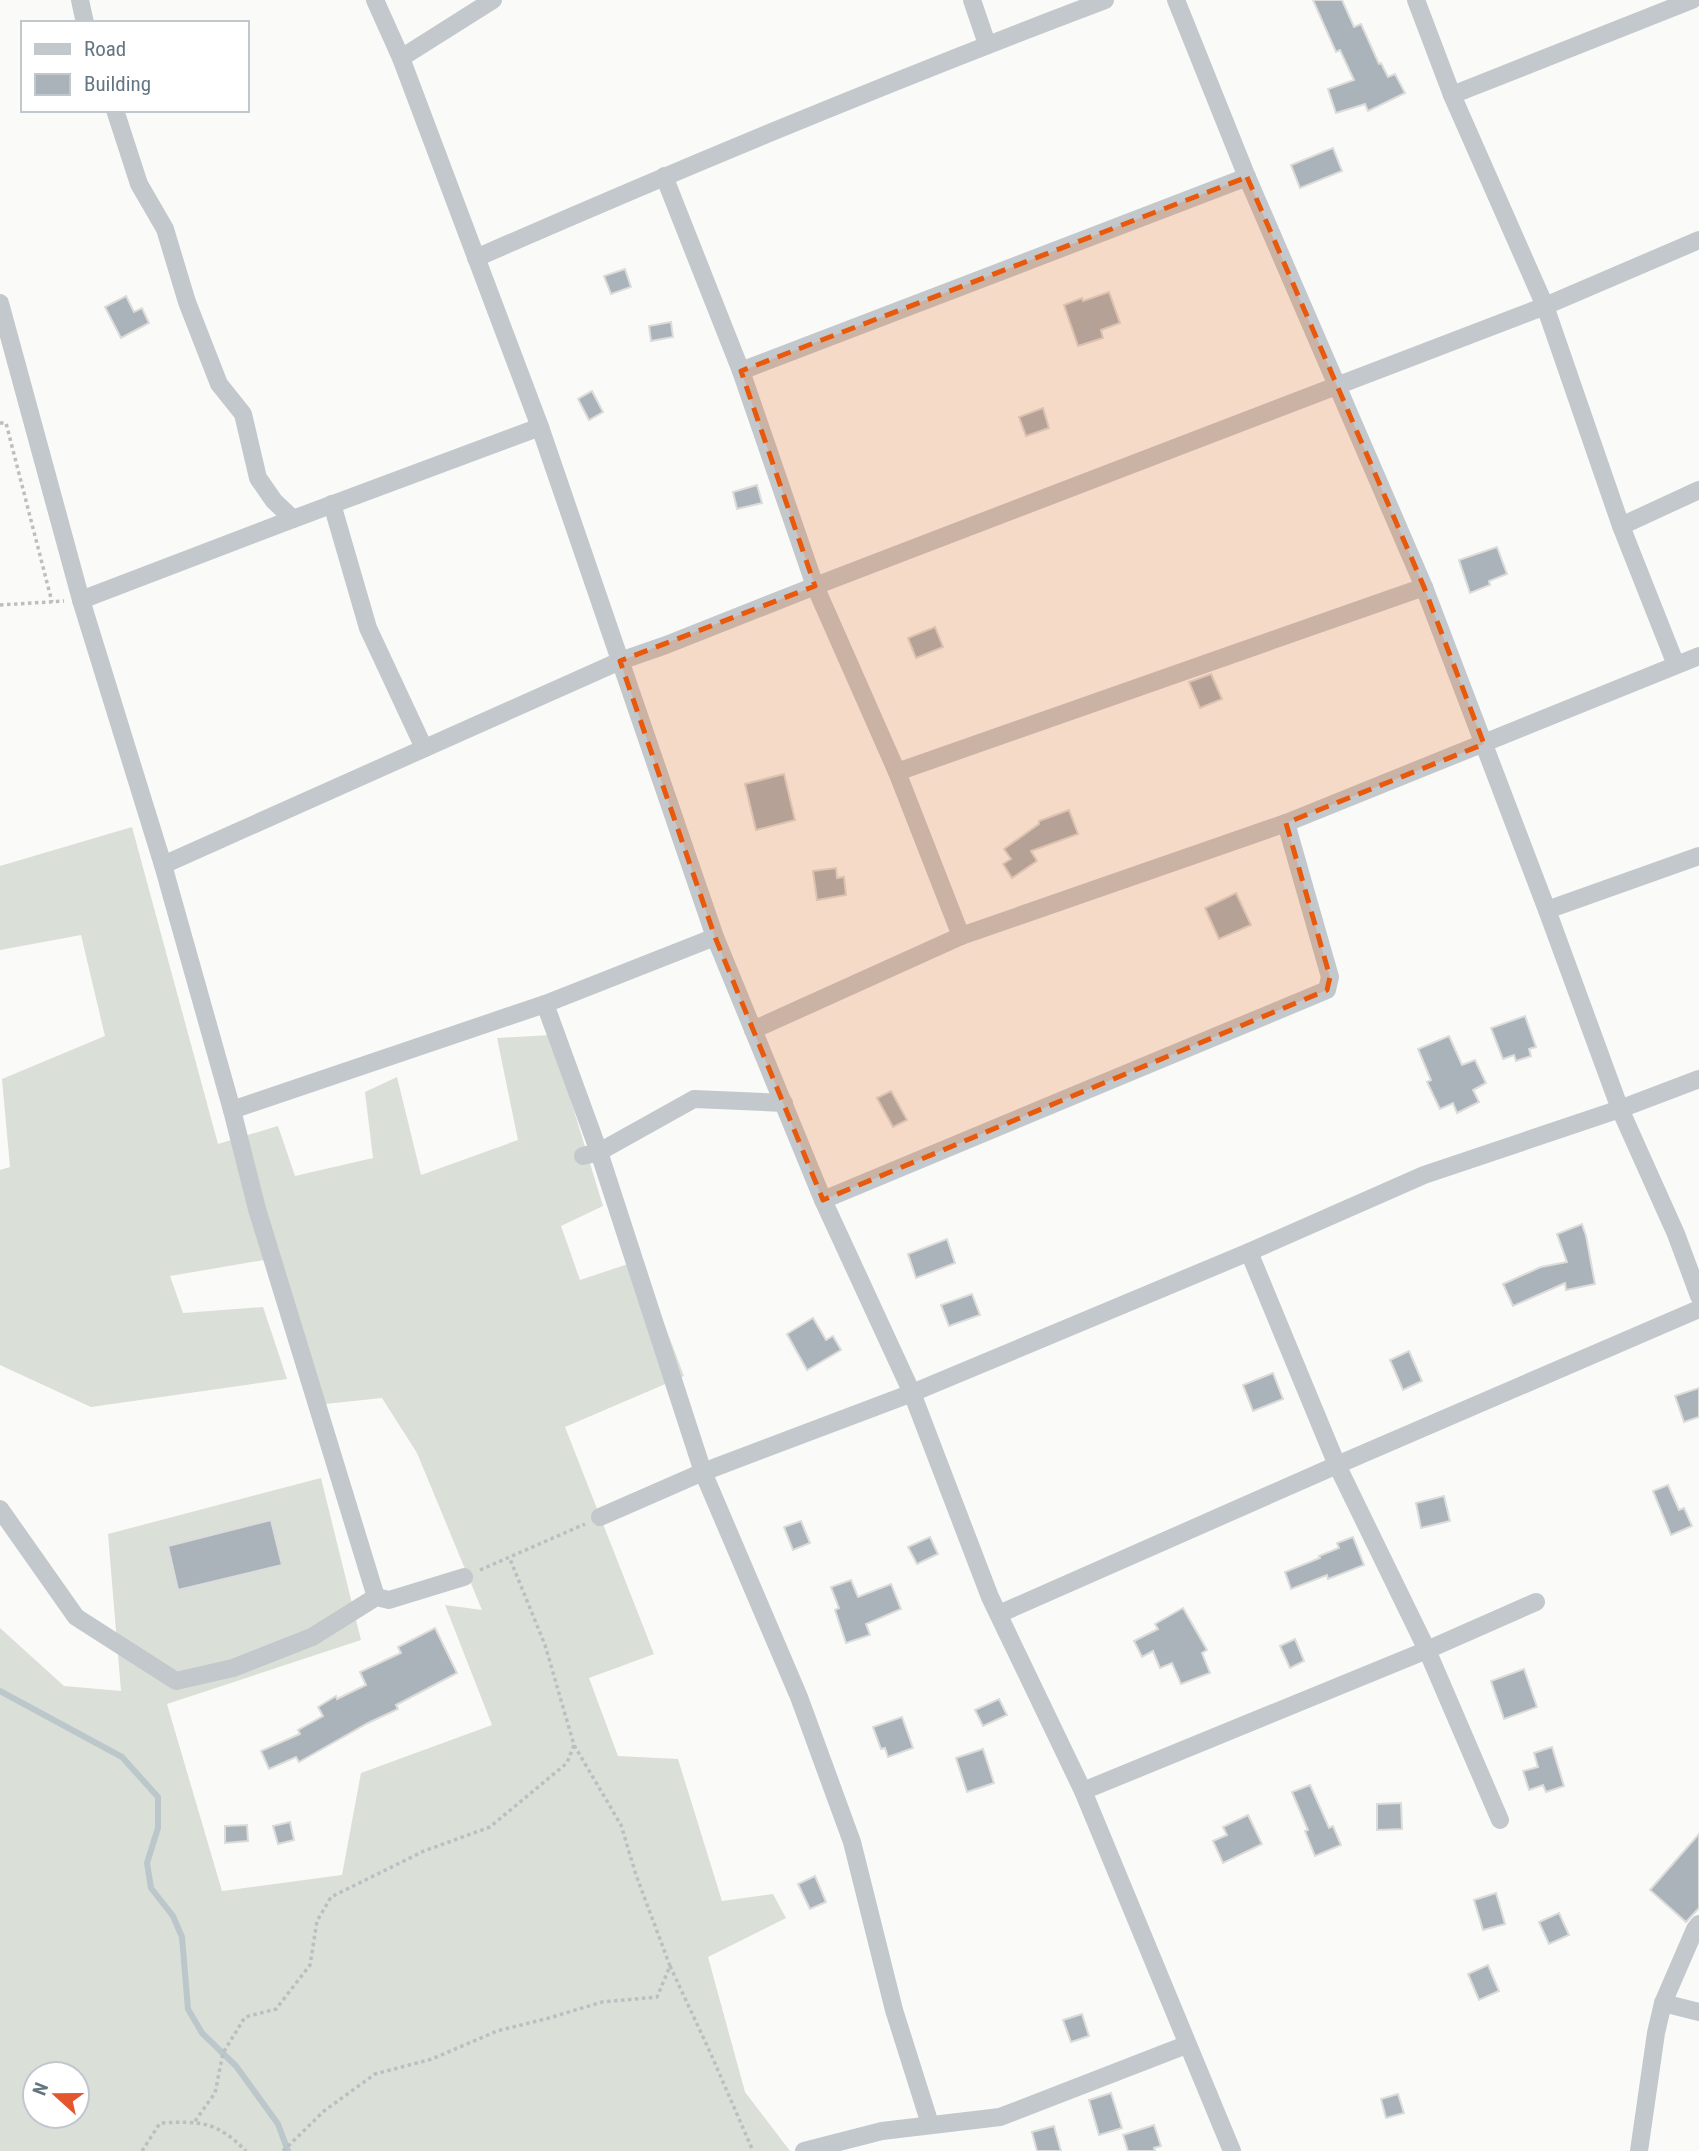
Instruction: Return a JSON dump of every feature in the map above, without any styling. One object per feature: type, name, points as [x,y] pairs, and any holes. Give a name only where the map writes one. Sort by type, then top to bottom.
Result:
[{"type":"street","points":[[80,0],[85,21]]},
{"type":"street","points":[[375,0],[401,58],[540,427],[715,937],[823,1200],[912,1393],[999,1614],[1083,1791],[1231,2151]]},
{"type":"street","points":[[401,58],[493,0]]},
{"type":"street","points":[[972,0],[987,44]]},
{"type":"street","points":[[476,258],[664,176],[987,44],[1105,0]]},
{"type":"street","points":[[1176,0],[1247,177],[1424,587],[1620,1109],[1676,1234],[1699,1296]]},
{"type":"street","points":[[1416,0],[1452,95],[1545,306],[1621,526],[1676,665]]},
{"type":"street","points":[[1452,95],[1692,0]]},
{"type":"street","points":[[116,112],[139,184],[165,229],[187,302],[219,384],[243,414],[258,478],[274,501],[293,519]]},
{"type":"street","points":[[664,176],[741,371],[815,586],[897,772],[961,936]]},
{"type":"street","points":[[741,371],[1247,177]]},
{"type":"street","points":[[163,864],[620,661],[1545,306],[1699,240]]},
{"type":"street","points":[[0,303],[81,600],[163,864],[257,1209],[376,1597]]},
{"type":"street","points":[[81,600],[540,427]]},
{"type":"street","points":[[1621,526],[1699,490]]},
{"type":"street","points":[[332,504],[368,628],[424,748]]},
{"type":"street","points":[[897,772],[1424,587]]},
{"type":"street","points":[[754,1030],[961,936],[1286,822],[1699,656]]},
{"type":"street","points":[[823,1200],[1327,990],[1330,977],[1286,822]]},
{"type":"street","points":[[1547,910],[1699,856]]},
{"type":"street","points":[[232,1110],[545,1004],[715,937]]},
{"type":"street","points":[[545,1004],[591,1154],[703,1472],[799,1697],[852,1842],[894,2010],[930,2124]]},
{"type":"street","points":[[600,1517],[703,1472],[912,1393],[1249,1252],[1424,1175],[1620,1109],[1699,1079]]},
{"type":"street","points":[[591,1154],[694,1098],[784,1103]]},
{"type":"street","points":[[1249,1252],[1337,1465],[1427,1650],[1500,1820]]},
{"type":"street","points":[[999,1614],[1699,1309]]},
{"type":"street","points":[[0,1509],[76,1617],[176,1681],[233,1668],[312,1637],[376,1597],[389,1600],[464,1577]]},
{"type":"street","points":[[1083,1791],[1427,1650],[1535,1602]]},
{"type":"street","points":[[1639,2151],[1656,2033],[1663,2003],[1699,1924]]},
{"type":"street","points":[[1663,2003],[1699,2012]]},
{"type":"street","points":[[804,2151],[882,2131],[1000,2117],[1186,2045]]},
{"type":"path","points":[[0,423],[6,423],[52,602]]},
{"type":"path","points":[[0,605],[81,600]]},
{"type":"path","points":[[464,1577],[600,1517]]},
{"type":"path","points":[[510,1559],[545,1645],[574,1745],[621,1825],[636,1875],[670,1966],[753,2151]]},
{"type":"path","points":[[195,2122],[215,2093],[223,2053],[245,2017],[276,2009],[310,1965],[317,1920],[331,1896],[424,1852],[490,1827],[567,1763],[574,1745]]},
{"type":"path","points":[[283,2151],[324,2111],[375,2074],[432,2059],[496,2031],[602,2002],[657,1997],[670,1966]]},
{"type":"path","points":[[142,2151],[160,2123],[195,2122],[228,2133],[246,2151]]},
{"type":"highlighted area","points":[[1247,177],[1424,587],[1484,744],[1286,823],[1330,977],[1327,990],[823,1200],[715,937],[620,661],[815,586],[741,371]]},
{"type":"shaded area","points":[[132,827],[218,1144],[278,1126],[295,1176],[373,1158],[365,1092],[397,1077],[421,1175],[518,1140],[497,1038],[551,1035],[603,1206],[561,1226],[580,1280],[640,1260],[684,1376],[565,1427],[654,1654],[589,1678],[618,1756],[678,1759],[722,1901],[773,1894],[786,1918],[708,1957],[745,2092],[790,2151],[0,2151],[0,1628],[64,1686],[121,1691],[108,1534],[321,1478],[361,1640],[167,1704],[222,1891],[342,1875],[361,1773],[492,1725],[445,1605],[482,1610],[417,1453],[382,1398],[315,1405],[264,1260],[170,1276],[183,1313],[263,1307],[287,1379],[91,1407],[0,1365],[0,1170],[10,1167],[2,1079],[105,1036],[81,935],[0,950],[0,866]]},
{"type":"building","points":[[1313,0],[1342,0],[1354,27],[1361,24],[1379,64],[1381,63],[1388,77],[1395,74],[1405,93],[1368,111],[1365,104],[1336,113],[1328,89],[1354,80],[1340,50],[1336,52]]},
{"type":"building","points":[[1333,148],[1342,171],[1300,188],[1291,165]]},
{"type":"building","points":[[625,269],[631,287],[611,294],[604,276]]},
{"type":"building","points":[[1109,292],[1120,323],[1101,330],[1103,338],[1078,346],[1064,305]]},
{"type":"building","points":[[126,296],[134,312],[142,308],[149,323],[121,338],[105,307]]},
{"type":"building","points":[[671,322],[673,337],[651,341],[649,326]]},
{"type":"building","points":[[592,391],[603,412],[589,420],[578,399]]},
{"type":"building","points":[[1043,408],[1049,428],[1026,436],[1019,417]]},
{"type":"building","points":[[757,485],[762,503],[737,509],[733,492]]},
{"type":"building","points":[[1497,547],[1507,574],[1470,593],[1459,560]]},
{"type":"building","points":[[935,627],[943,647],[916,658],[908,638]]},
{"type":"building","points":[[1211,674],[1222,699],[1200,708],[1189,682]]},
{"type":"building","points":[[784,774],[795,820],[756,830],[745,784]]},
{"type":"building","points":[[1069,810],[1078,834],[1031,851],[1037,861],[1012,878],[1003,864],[1011,859],[1004,849],[1039,824],[1039,821]]},
{"type":"building","points":[[836,868],[837,878],[844,877],[846,895],[817,900],[813,871]]},
{"type":"building","points":[[1236,893],[1251,925],[1219,939],[1205,908]]},
{"type":"building","points":[[1525,1016],[1536,1047],[1529,1049],[1531,1056],[1516,1061],[1514,1055],[1503,1059],[1491,1028]]},
{"type":"building","points":[[1449,1036],[1462,1065],[1475,1060],[1486,1083],[1473,1090],[1479,1102],[1457,1113],[1453,1103],[1440,1109],[1427,1082],[1431,1080],[1418,1049]]},
{"type":"building","points":[[891,1091],[907,1120],[893,1127],[877,1098]]},
{"type":"building","points":[[1582,1224],[1595,1284],[1566,1290],[1565,1283],[1513,1306],[1503,1284],[1541,1267],[1567,1262],[1557,1234]]},
{"type":"building","points":[[947,1239],[955,1263],[916,1278],[908,1254]]},
{"type":"building","points":[[972,1294],[980,1315],[949,1326],[941,1305]]},
{"type":"building","points":[[813,1318],[826,1340],[833,1336],[841,1350],[807,1370],[787,1334]]},
{"type":"building","points":[[1409,1351],[1422,1381],[1403,1390],[1390,1360]]},
{"type":"building","points":[[1273,1373],[1283,1399],[1253,1411],[1243,1385]]},
{"type":"building","points":[[1699,1388],[1699,1417],[1684,1422],[1675,1396]]},
{"type":"building","points":[[1668,1485],[1679,1510],[1684,1508],[1692,1526],[1671,1535],[1653,1491]]},
{"type":"building","points":[[1444,1496],[1450,1521],[1421,1528],[1416,1503]]},
{"type":"building","points":[[271,1520],[282,1565],[178,1590],[168,1546]]},
{"type":"building","points":[[801,1521],[810,1543],[793,1550],[784,1527]]},
{"type":"building","points":[[930,1537],[938,1554],[917,1564],[908,1547]]},
{"type":"building","points":[[1353,1537],[1364,1565],[1291,1589],[1285,1572],[1320,1558],[1319,1556],[1339,1548],[1337,1543]]},
{"type":"building","points":[[851,1580],[858,1597],[891,1584],[901,1609],[866,1624],[870,1635],[846,1643],[835,1610],[839,1608],[831,1587]]},
{"type":"building","points":[[1183,1608],[1207,1650],[1202,1653],[1210,1673],[1181,1684],[1172,1663],[1160,1668],[1153,1651],[1142,1657],[1134,1641],[1158,1629],[1155,1624]]},
{"type":"building","points":[[435,1628],[457,1673],[396,1705],[398,1709],[299,1762],[296,1757],[269,1769],[261,1751],[300,1734],[298,1730],[323,1716],[318,1707],[336,1696],[337,1699],[366,1685],[360,1672],[401,1653],[398,1647]]},
{"type":"building","points":[[1295,1639],[1304,1661],[1290,1668],[1280,1646]]},
{"type":"building","points":[[1524,1669],[1537,1707],[1504,1719],[1491,1681]]},
{"type":"building","points":[[999,1699],[1007,1715],[983,1726],[975,1710]]},
{"type":"building","points":[[902,1717],[913,1748],[888,1757],[885,1748],[881,1749],[873,1727]]},
{"type":"building","points":[[1552,1747],[1564,1786],[1546,1792],[1543,1785],[1529,1790],[1523,1771],[1538,1767],[1534,1753]]},
{"type":"building","points":[[983,1749],[994,1783],[967,1792],[956,1758]]},
{"type":"building","points":[[1310,1785],[1329,1828],[1333,1826],[1341,1845],[1315,1856],[1305,1831],[1308,1830],[1292,1792]]},
{"type":"building","points":[[1401,1803],[1402,1829],[1377,1830],[1377,1804]]},
{"type":"building","points":[[1248,1815],[1262,1844],[1223,1863],[1213,1841],[1227,1835],[1223,1827]]},
{"type":"building","points":[[290,1822],[294,1840],[278,1844],[273,1826]]},
{"type":"building","points":[[247,1825],[248,1841],[225,1843],[225,1826]]},
{"type":"building","points":[[1699,1834],[1699,1908],[1686,1922],[1650,1890]]},
{"type":"building","points":[[815,1876],[826,1902],[810,1909],[798,1884]]},
{"type":"building","points":[[1496,1893],[1505,1924],[1483,1930],[1474,1900]]},
{"type":"building","points":[[1559,1913],[1569,1935],[1549,1944],[1539,1922]]},
{"type":"building","points":[[1488,1965],[1499,1991],[1479,2000],[1468,1974]]},
{"type":"building","points":[[1082,2014],[1089,2036],[1071,2042],[1063,2020]]},
{"type":"building","points":[[1111,2093],[1122,2128],[1099,2135],[1089,2100]]},
{"type":"building","points":[[1398,2094],[1404,2113],[1386,2118],[1381,2099]]},
{"type":"building","points":[[1154,2125],[1161,2146],[1154,2148],[1155,2151],[1128,2151],[1123,2135]]},
{"type":"building","points":[[1054,2126],[1061,2151],[1037,2151],[1032,2132]]},
{"type":"waterway","points":[[0,1691],[122,1757],[158,1797],[158,1828],[147,1863],[151,1888],[173,1916],[182,1937],[188,2009],[202,2033],[236,2066],[278,2124],[288,2151]]}]
